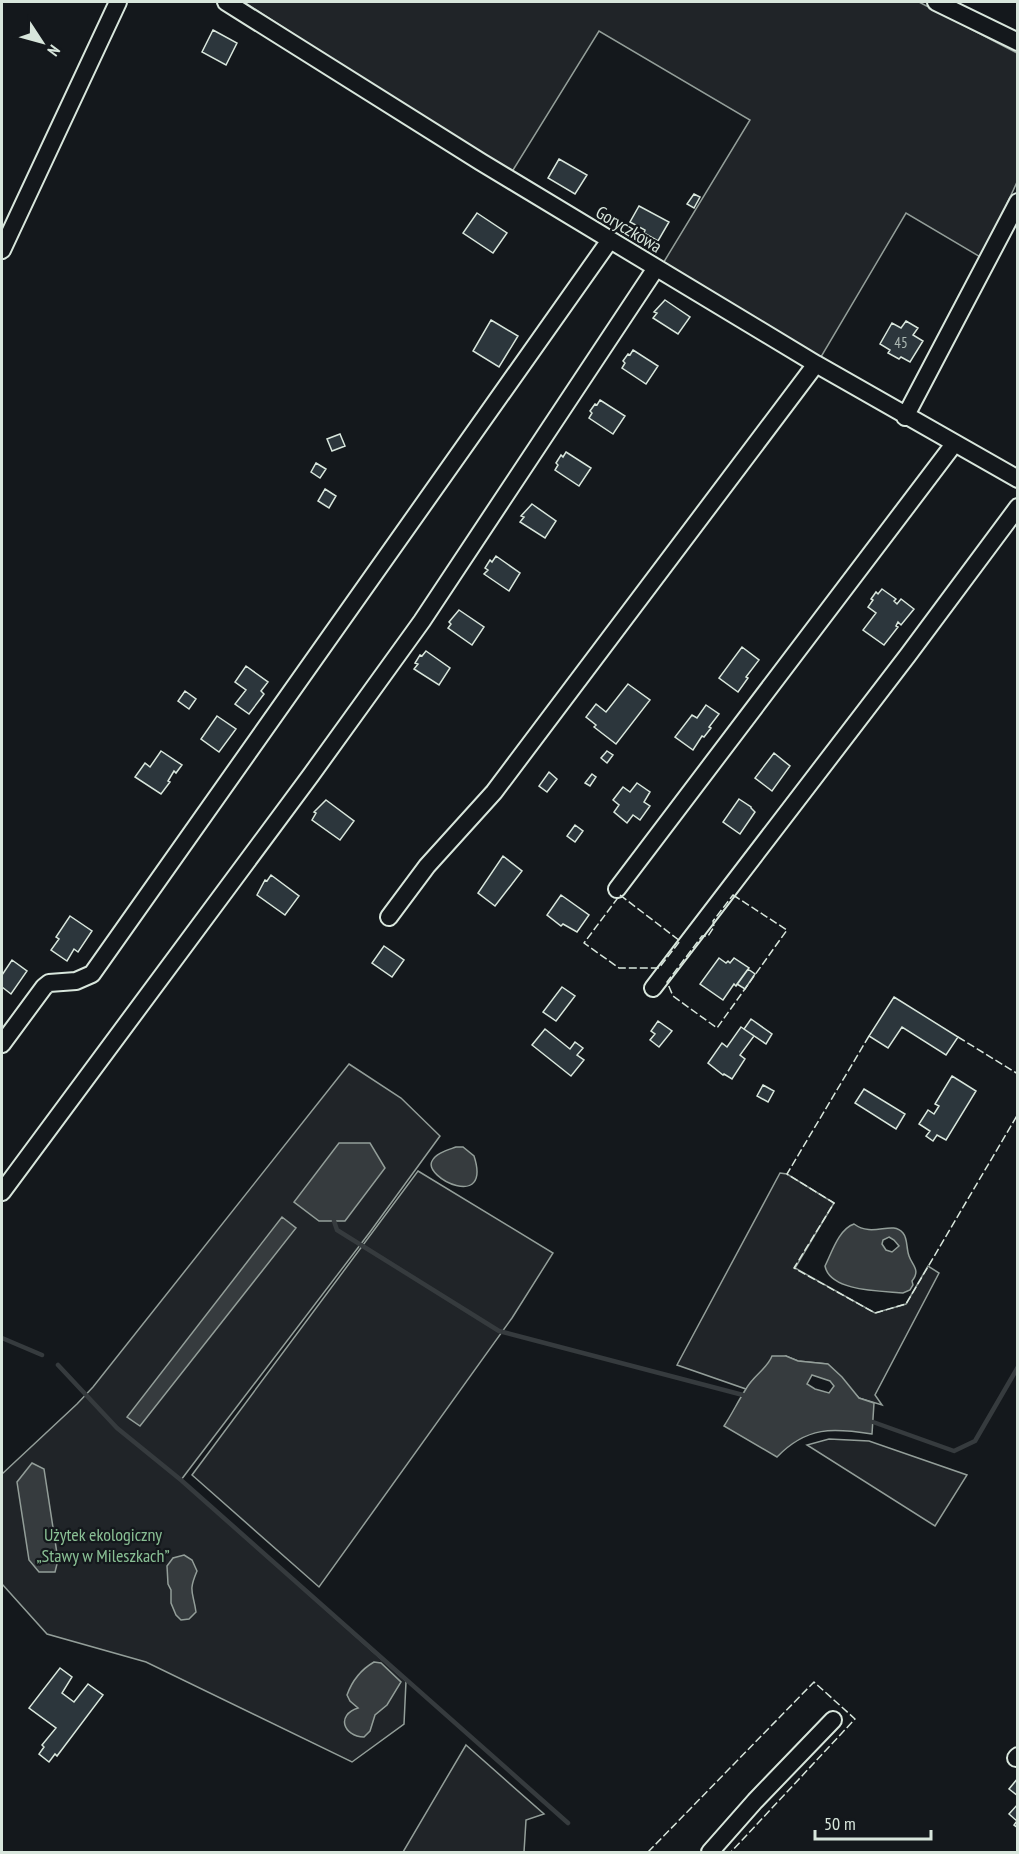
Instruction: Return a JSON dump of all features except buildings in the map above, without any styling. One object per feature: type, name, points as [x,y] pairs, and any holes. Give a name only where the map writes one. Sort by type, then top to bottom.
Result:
[{"type":"street","points":[[2,250],[118,2]]},
{"type":"street","name":"Goryczkowa","points":[[226,2],[481,162],[656,268],[905,417],[1017,479]]},
{"type":"street","points":[[936,2],[1017,42]]},
{"type":"street","points":[[905,417],[1017,202]]},
{"type":"street","points":[[2,1044],[49,983],[76,981],[92,974],[610,240]]},
{"type":"street","points":[[2,1192],[311,775],[422,621],[656,268]]},
{"type":"street","points":[[389,916],[427,866],[495,792],[816,364]]},
{"type":"street","points":[[617,889],[954,444]]},
{"type":"street","points":[[653,988],[908,655],[1017,507]]},
{"type":"street","points":[[710,1852],[755,1801],[833,1720]]},
{"type":"green space","points":[[244,2],[919,2],[1017,53],[1017,182],[982,258],[906,213],[818,362],[662,265],[750,120],[599,31],[510,175]]},
{"type":"green space","name":"Użytek ekologiczny „Stawy w Mileszkach”","points":[[349,1064],[401,1098],[440,1136],[370,1232],[181,1480],[406,1681],[404,1724],[352,1762],[146,1662],[47,1634],[2,1584],[2,1474],[93,1387]]},
{"type":"green space","points":[[418,1171],[553,1253],[512,1318],[319,1587],[192,1475]]},
{"type":"green space","points":[[780,1173],[787,1174],[834,1203],[795,1268],[875,1313],[906,1304],[928,1266],[939,1273],[875,1395],[882,1405],[859,1398],[827,1364],[798,1361],[786,1356],[764,1370],[746,1389],[677,1365]]},
{"type":"green space","points":[[829,1439],[869,1441],[967,1475],[935,1526],[807,1445]]},
{"type":"green space","points":[[466,1745],[544,1814],[526,1820],[524,1852],[403,1852]]},
{"type":"shaded area","points":[[339,1143],[370,1143],[385,1168],[345,1221],[319,1221],[294,1202]]},
{"type":"shaded area","points":[[456,1147],[463,1147],[474,1156],[477,1173],[474,1182],[466,1186],[456,1186],[446,1181],[432,1168],[432,1161],[436,1156]]},
{"type":"shaded area","points":[[282,1217],[296,1228],[140,1426],[127,1417]]},
{"type":"shaded area","points":[[854,1224],[861,1228],[875,1230],[893,1228],[903,1233],[916,1271],[910,1290],[903,1293],[858,1288],[836,1281],[829,1275],[825,1266],[836,1242]],"holes":[[[889,1237],[899,1246],[892,1252],[886,1250],[882,1244],[883,1240]]]},
{"type":"shaded area","points":[[772,1356],[786,1356],[798,1361],[828,1364],[859,1398],[874,1403],[872,1434],[833,1430],[821,1432],[799,1439],[777,1457],[724,1426],[749,1384]],"holes":[[[812,1375],[830,1381],[834,1386],[829,1393],[807,1384]]]},
{"type":"shaded area","points":[[32,1463],[44,1469],[58,1560],[55,1572],[39,1572],[29,1560],[17,1482]]},
{"type":"shaded area","points":[[184,1555],[192,1560],[197,1571],[192,1588],[196,1612],[189,1619],[181,1620],[171,1603],[167,1566],[173,1558]]},
{"type":"shaded area","points":[[374,1662],[381,1663],[401,1682],[387,1705],[375,1715],[370,1731],[364,1737],[357,1736],[351,1733],[345,1725],[347,1715],[358,1708],[347,1695],[358,1676]]},
{"type":"waterway","points":[[334,1221],[337,1230],[499,1331],[743,1395]]},
{"type":"waterway","points":[[2,1338],[42,1355]]},
{"type":"waterway","points":[[58,1365],[117,1428],[181,1480],[568,1823]]},
{"type":"waterway","points":[[873,1422],[954,1451],[975,1441],[1018,1367]]},
{"type":"fence","points":[[620,895],[680,941],[659,968],[619,968],[584,943],[620,895]]},
{"type":"fence","points":[[733,895],[787,930],[717,1028],[673,996],[667,982],[702,936],[708,936],[714,927],[713,921],[733,895]]},
{"type":"fence","points":[[869,1036],[787,1174],[834,1203],[794,1268],[875,1313],[906,1304],[1018,1114]]},
{"type":"fence","points":[[958,1037],[1018,1074]]},
{"type":"fence","points":[[648,1852],[814,1682],[855,1719],[731,1852]]}]
